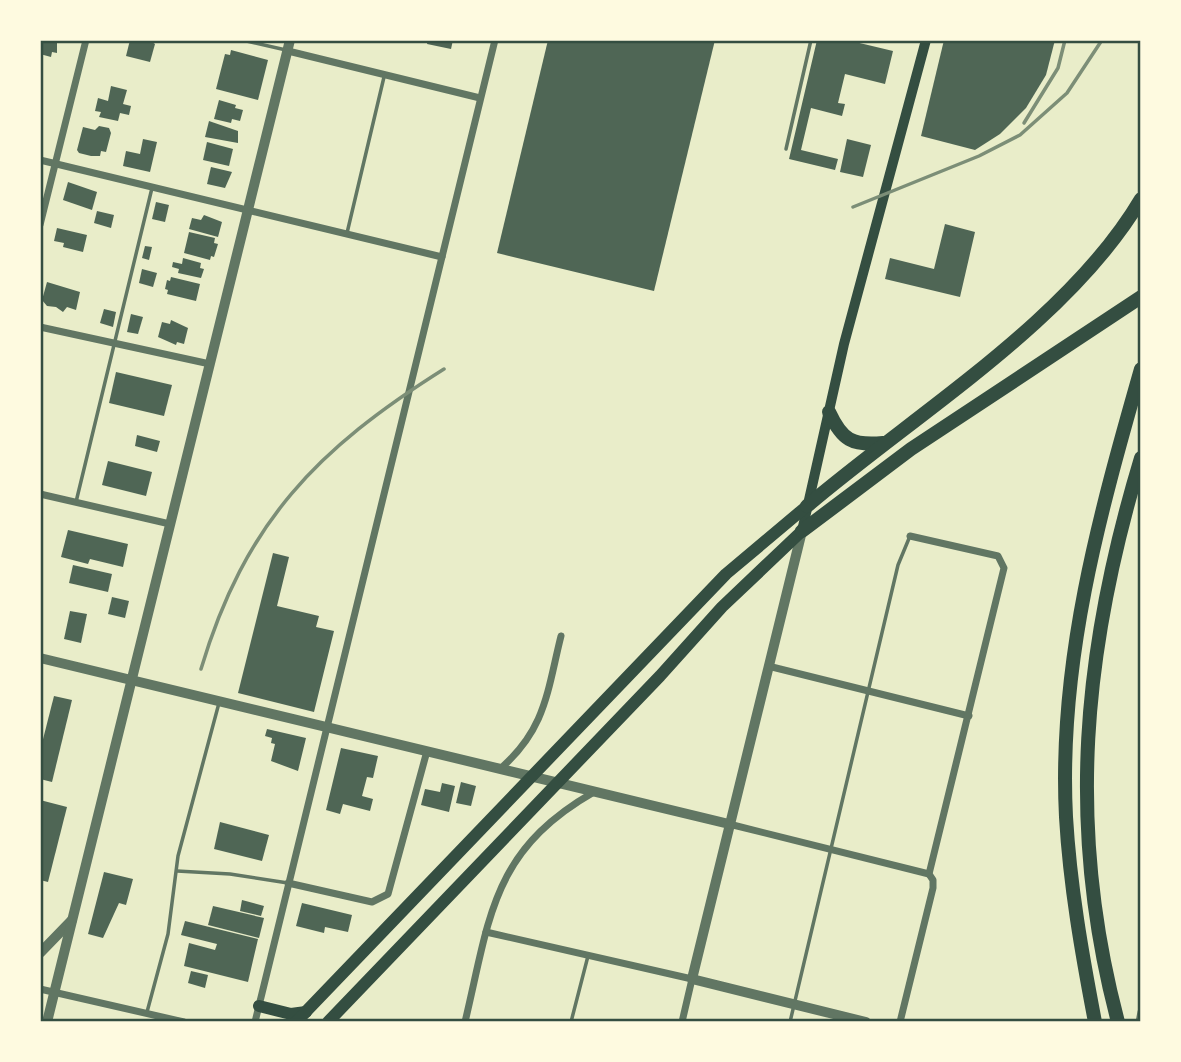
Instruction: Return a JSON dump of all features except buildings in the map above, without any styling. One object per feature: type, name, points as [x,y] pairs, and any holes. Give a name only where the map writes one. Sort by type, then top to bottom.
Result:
[{"type":"highway","points":[[807,506],[1028,328],[1109,245],[1141,199]]},
{"type":"highway","points":[[802,531],[911,449],[1141,297]]},
{"type":"highway","points":[[1095,1022],[1071,880],[1066,815],[1066,754],[1072,667],[1083,588],[1103,502],[1141,369]]},
{"type":"highway","points":[[829,412],[838,433],[849,440],[865,445],[884,443]]},
{"type":"highway","points":[[1117,1018],[1091,874],[1086,752],[1092,668],[1105,593],[1141,458]]},
{"type":"main road","points":[[328,1022],[660,676],[722,607],[802,531],[829,412],[923,41]]},
{"type":"main road","points":[[296,1022],[726,574],[807,506]]},
{"type":"main road","points":[[259,1006],[291,1014],[306,1012]]},
{"type":"street","points":[[40,225],[86,40]]},
{"type":"street","points":[[255,1022],[495,40]]},
{"type":"street","points":[[47,1022],[289,46],[385,75],[480,98]]},
{"type":"street","points":[[40,160],[442,257]]},
{"type":"street","points":[[40,327],[210,364]]},
{"type":"street","points":[[40,494],[170,524]]},
{"type":"street","points":[[682,1022],[802,531]]},
{"type":"street","points":[[910,536],[998,556],[1004,568],[929,874]]},
{"type":"street","points":[[500,769],[529,740],[539,723],[561,636]]},
{"type":"street","points":[[40,659],[929,874],[933,880],[933,888],[900,1022]]},
{"type":"street","points":[[768,666],[969,716]]},
{"type":"street","points":[[288,883],[372,902],[388,894],[427,751]]},
{"type":"street","points":[[465,1022],[489,912],[510,867],[550,824],[594,792]]},
{"type":"street","points":[[40,953],[72,919]]},
{"type":"street","points":[[486,933],[692,979],[866,1022]]},
{"type":"street","points":[[40,989],[184,1022]]},
{"type":"street","points":[[1139,1022],[1141,1012]]},
{"type":"lane","points":[[242,40],[289,46]]},
{"type":"lane","points":[[786,149],[810,40]]},
{"type":"lane","points":[[347,234],[385,75]]},
{"type":"lane","points":[[76,502],[153,187]]},
{"type":"lane","points":[[790,1022],[898,565],[910,536]]},
{"type":"lane","points":[[147,1013],[168,934],[177,871],[220,701]]},
{"type":"lane","points":[[177,871],[230,874],[288,883]]},
{"type":"lane","points":[[571,1022],[588,955]]},
{"type":"railway","points":[[1024,123],[1058,68],[1065,40]]},
{"type":"railway","points":[[853,207],[979,156],[1020,135],[1067,93],[1102,40]]},
{"type":"railway","points":[[201,669],[219,617],[240,571],[291,494],[323,460],[359,429],[444,369]]}]
